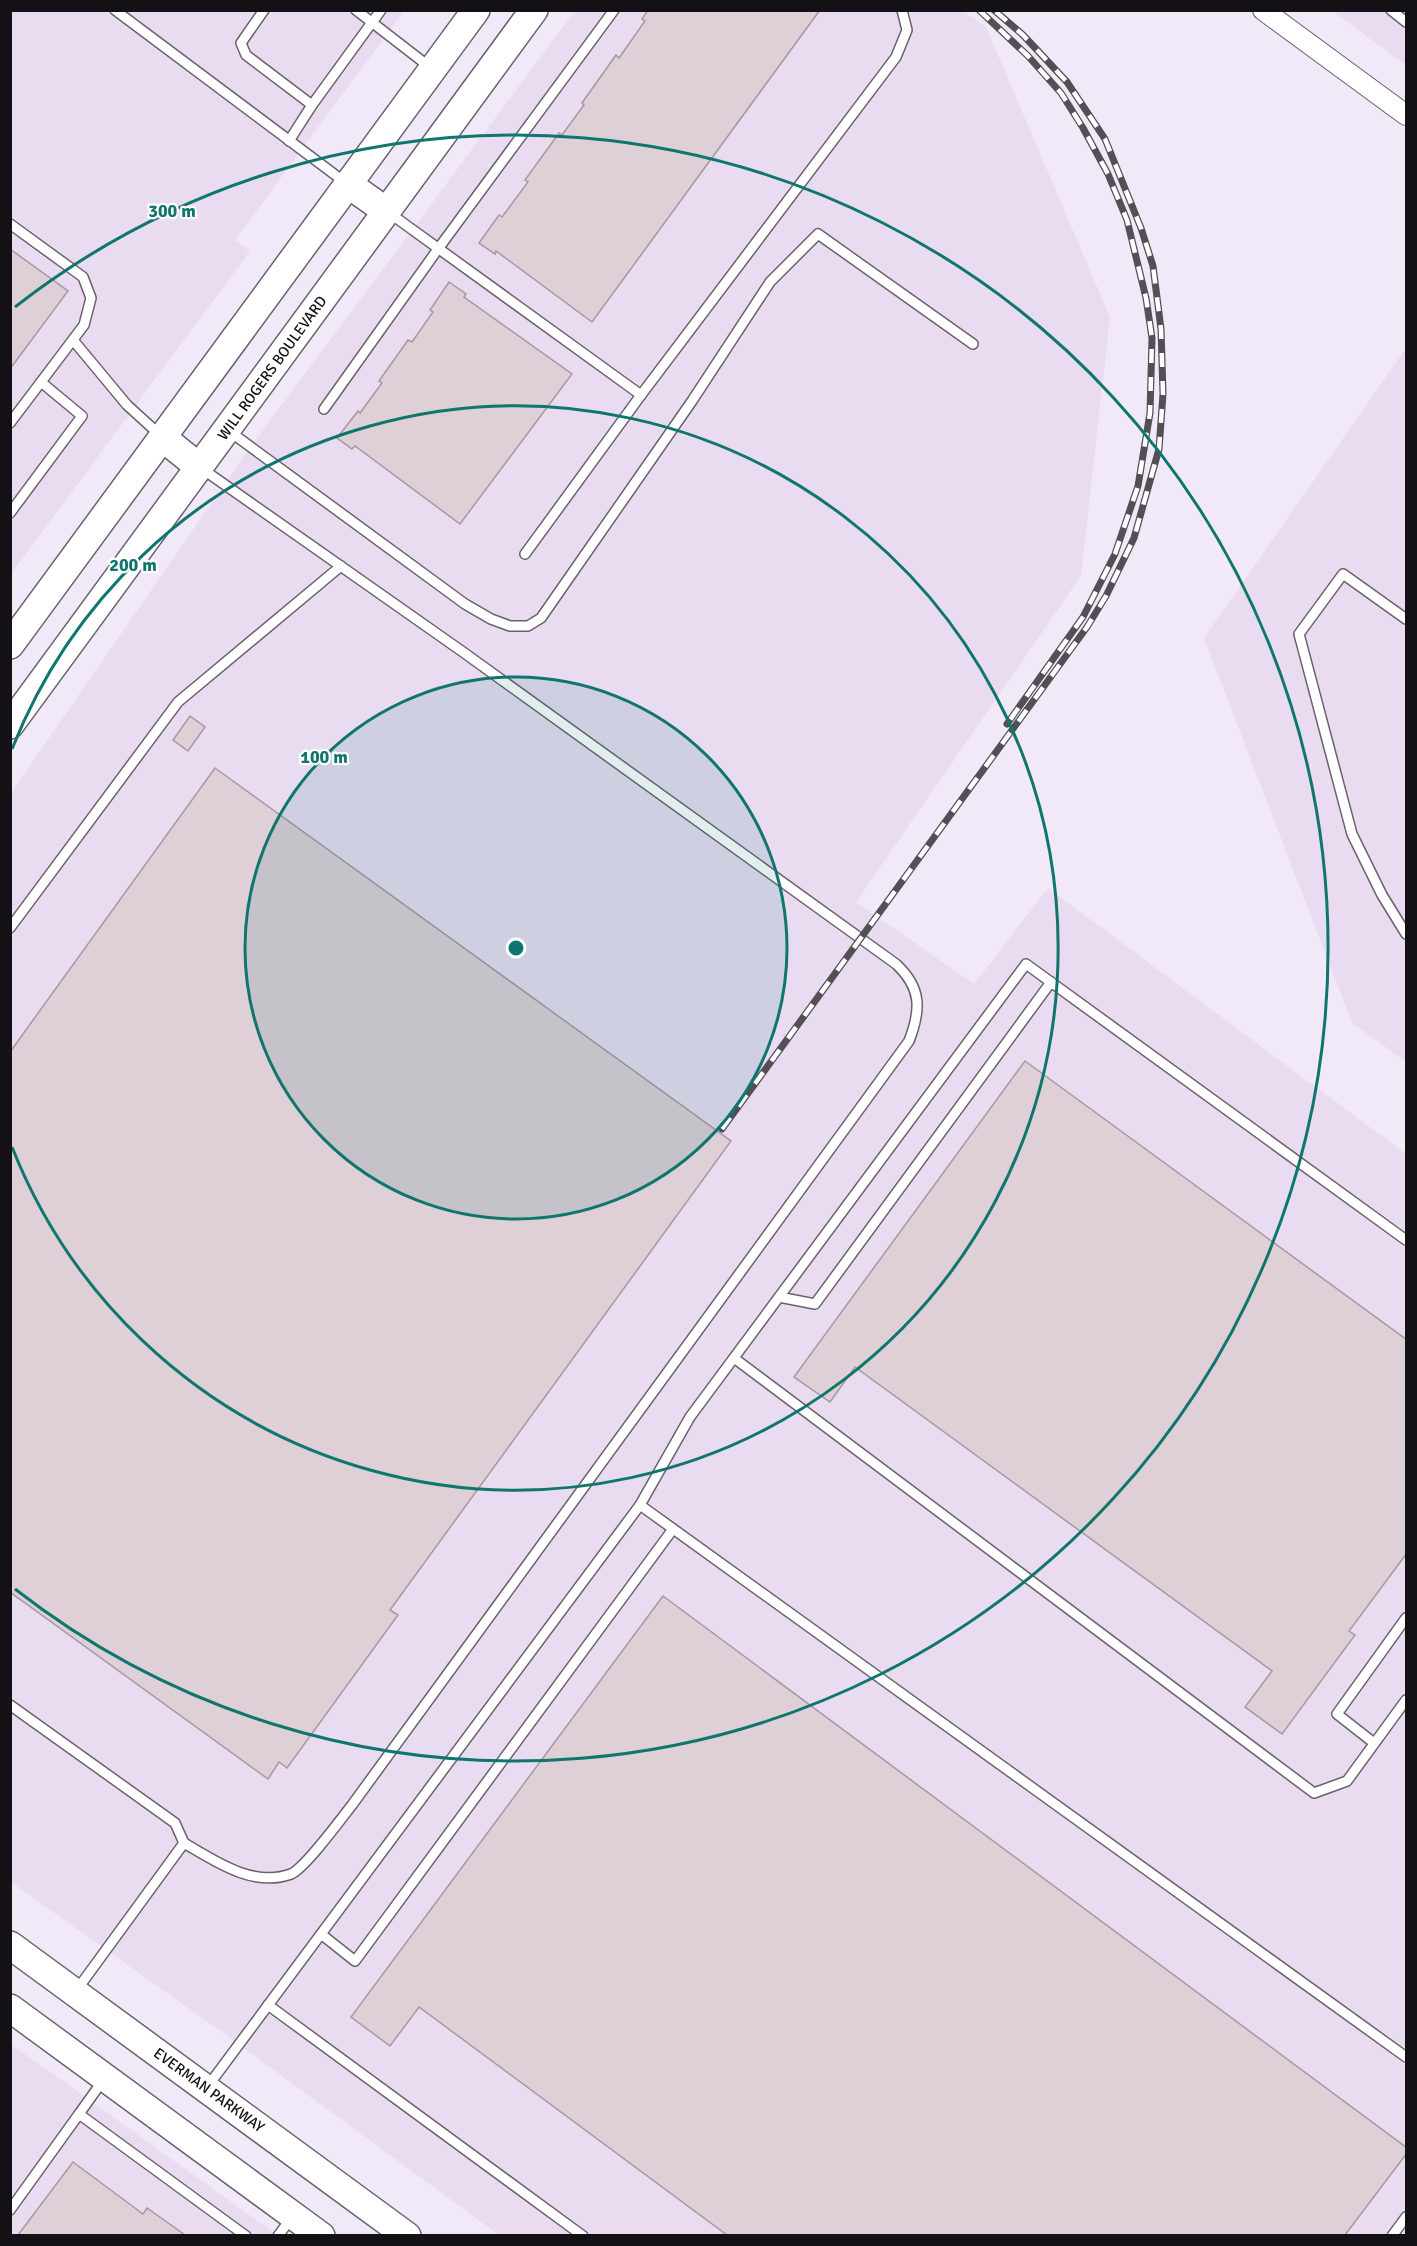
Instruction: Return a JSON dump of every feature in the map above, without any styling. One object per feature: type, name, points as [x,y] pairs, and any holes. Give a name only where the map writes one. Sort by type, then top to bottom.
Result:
[{"type":"main road","points":[[10,645],[476,10]]},
{"type":"main road","name":"WILL ROGERS BOULEVARD","points":[[10,725],[534,10]]},
{"type":"main road","points":[[348,184],[386,211]]},
{"type":"main road","points":[[163,438],[199,467]]},
{"type":"main road","name":"EVERMAN PARKWAY","points":[[10,1945],[407,2235]]},
{"type":"main road","points":[[10,2008],[106,2078],[286,2225],[321,2235]]},
{"type":"street","points":[[1263,10],[1407,115]]},
{"type":"lane","points":[[115,10],[348,184]]},
{"type":"lane","points":[[264,10],[241,43],[246,56],[312,105]]},
{"type":"lane","points":[[356,10],[433,69]]},
{"type":"lane","points":[[288,141],[381,10]]},
{"type":"lane","points":[[324,410],[438,249],[614,10]]},
{"type":"lane","points":[[525,554],[641,395],[896,57],[907,30],[902,10]]},
{"type":"lane","points":[[1391,10],[1407,22]]},
{"type":"lane","points":[[386,211],[641,395]]},
{"type":"lane","points":[[10,224],[82,277],[91,298],[84,325],[10,423]]},
{"type":"lane","points":[[227,429],[465,604],[491,619],[510,626],[528,626],[541,618],[570,578],[692,401],[770,282],[818,234],[973,344]]},
{"type":"lane","points":[[73,340],[126,405],[163,438]]},
{"type":"lane","points":[[10,513],[82,416],[41,382]]},
{"type":"lane","points":[[10,1705],[176,1823],[184,1843],[242,1874],[265,1878],[292,1874],[316,1851],[352,1805],[897,1058],[909,1041],[916,1022],[918,1005],[914,988],[907,974],[896,964],[463,652],[199,467]]},
{"type":"lane","points":[[10,928],[178,702],[223,662],[341,566]]},
{"type":"lane","points":[[1407,619],[1343,574],[1299,634],[1352,834],[1382,895],[1407,934]]},
{"type":"lane","points":[[206,2088],[639,1505],[690,1418],[1026,964],[1407,1240]]},
{"type":"lane","points":[[779,1297],[815,1304],[1051,982]]},
{"type":"lane","points":[[734,1358],[1314,1792],[1347,1781],[1407,1700]]},
{"type":"lane","points":[[639,1505],[1407,2057]]},
{"type":"lane","points":[[321,1934],[355,1961],[673,1529]]},
{"type":"lane","points":[[1374,1743],[1337,1714],[1407,1618]]},
{"type":"lane","points":[[75,1993],[184,1843]]},
{"type":"lane","points":[[268,2005],[583,2235]]},
{"type":"lane","points":[[10,2210],[106,2078]]},
{"type":"lane","points":[[79,2114],[246,2235]]},
{"type":"lane","points":[[1392,2235],[1407,2217]]},
{"type":"shaded area","points":[[11,11],[404,11],[235,240],[250,251],[11,574]]},
{"type":"shaded area","points":[[575,11],[963,11],[986,27],[1110,317],[1081,576],[856,902],[974,984],[1048,888],[1406,1154],[1406,2235],[499,2235],[226,2035],[11,1882],[11,793],[246,453]]},
{"type":"shaded area","points":[[1332,11],[1406,11],[1406,65]]},
{"type":"shaded area","points":[[1406,348],[1406,1062],[1352,1023],[1204,638]]},
{"type":"shaded area","points":[[10,2044],[66,2083],[277,2235],[11,2235]]},
{"type":"building","points":[[648,10],[820,10],[592,322],[496,251],[495,254],[479,243],[499,215],[502,217],[528,182],[525,180],[559,133],[562,135],[584,105],[582,103],[616,55],[619,58],[645,21],[642,19]]},
{"type":"building","points":[[10,249],[68,291],[10,369]]},
{"type":"building","points":[[449,282],[466,294],[464,297],[572,374],[460,524],[355,446],[352,449],[337,438],[358,411],[360,413],[382,383],[379,381],[408,340],[412,342],[433,312],[430,310]]},
{"type":"building","points":[[190,716],[205,727],[188,751],[173,740]]},
{"type":"building","points":[[215,768],[731,1141],[390,1610],[398,1615],[287,1768],[279,1762],[268,1779],[10,1592],[10,1052]]},
{"type":"building","points":[[1025,1061],[1407,1340],[1407,1553],[1349,1631],[1355,1635],[1282,1734],[1245,1707],[1272,1671],[855,1367],[830,1402],[794,1377]]},
{"type":"building","points":[[663,1596],[1407,2148],[1407,2153],[1345,2235],[727,2235],[419,2007],[390,2046],[351,2017]]},
{"type":"building","points":[[73,2162],[143,2214],[147,2208],[185,2235],[18,2235]]},
{"type":"railway","points":[[979,10],[1028,56],[1061,93],[1108,174],[1127,220],[1146,298],[1152,338],[1150,413],[1138,486],[1115,554],[1083,617],[1007,724]]},
{"type":"railway","points":[[722,1129],[1087,627],[1106,596],[1134,538],[1159,449],[1163,394],[1161,329],[1153,266],[1141,228],[1105,139],[1067,82],[1023,35],[994,10]]}]
